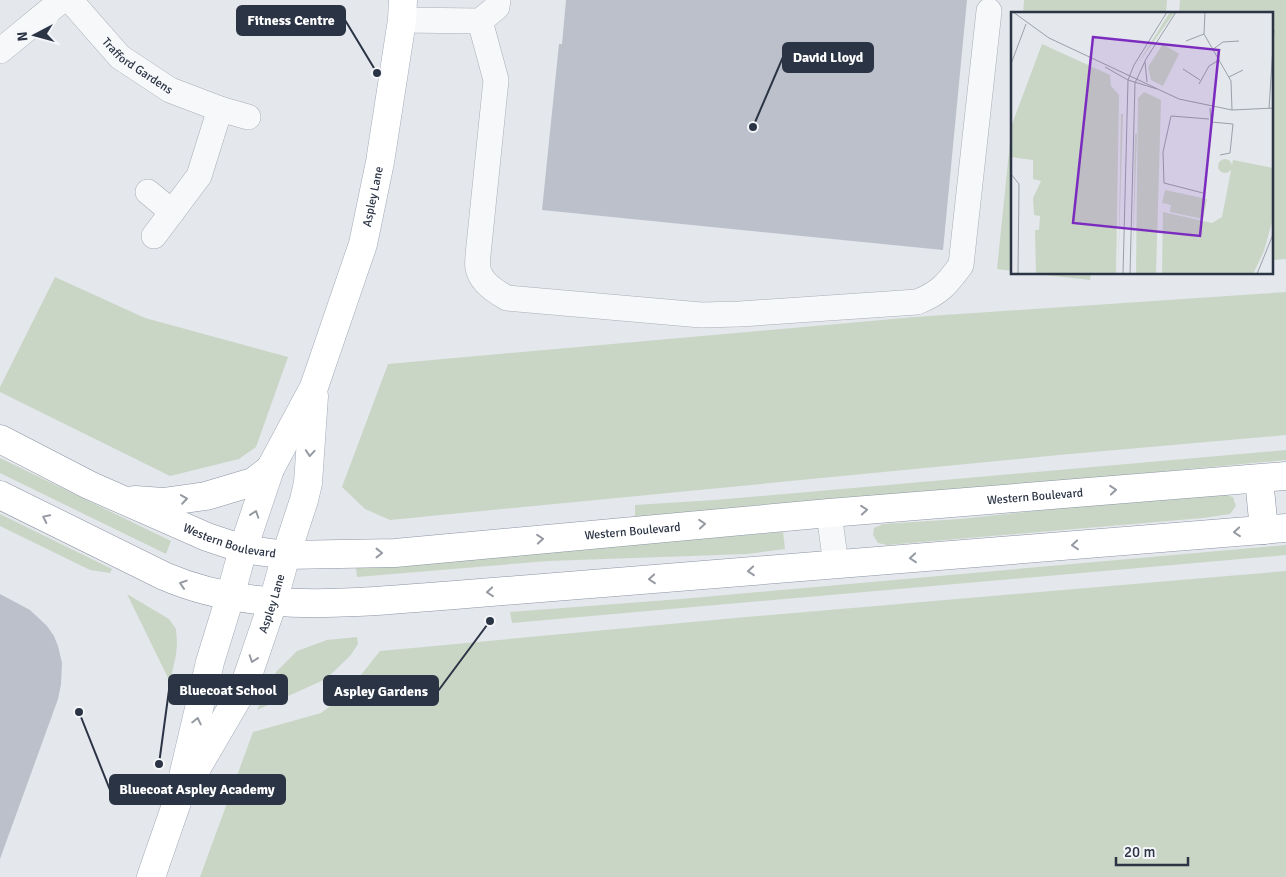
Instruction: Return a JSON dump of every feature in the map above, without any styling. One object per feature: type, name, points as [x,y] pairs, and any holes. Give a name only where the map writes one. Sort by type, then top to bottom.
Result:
[{"type":"main road","name":"Aspley Lane","points":[[150,877],[177,802],[210,662],[243,549],[270,469],[314,387],[363,244],[380,162],[402,10]]},
{"type":"main road","name":"Aspley Lane","points":[[177,802],[244,687],[273,602],[308,483],[314,387]]},
{"type":"main road","name":"Western Boulevard","points":[[0,439],[88,485],[207,537],[243,549],[286,554],[396,553],[829,513],[1286,476]]},
{"type":"main road","points":[[118,498],[164,502],[206,496],[253,482],[270,469]]},
{"type":"main road","points":[[0,495],[182,584],[230,597],[273,602],[326,604],[1275,529],[1259,479]]},
{"type":"street","points":[[1,48],[62,0]]},
{"type":"street","name":"Trafford Gardens","points":[[70,0],[120,57],[170,90],[220,109],[248,117]]},
{"type":"street","points":[[480,22],[497,7],[498,0]]},
{"type":"street","points":[[402,10],[480,22]]},
{"type":"street","points":[[480,22],[496,80],[478,255],[478,270],[485,282],[507,298],[701,315],[917,302],[930,297],[948,283],[961,265],[989,11]]},
{"type":"street","points":[[154,236],[199,176],[220,109]]},
{"type":"street","points":[[148,192],[172,212]]},
{"type":"street","points":[[829,513],[836,564]]},
{"type":"green space","points":[[1024,0],[1167,0],[1166,12],[1023,12]]},
{"type":"green space","points":[[1180,0],[1286,0],[1286,259],[1274,260],[1274,12],[1179,12]]},
{"type":"green space","points":[[1011,133],[1011,271],[997,269]]},
{"type":"green space","points":[[1046,275],[1091,275],[1090,280]]},
{"type":"green space","points":[[55,277],[145,318],[288,357],[256,447],[239,459],[170,476],[0,392],[0,387]]},
{"type":"green space","points":[[1286,292],[1286,435],[1059,455],[390,520],[365,509],[342,487],[388,364],[915,317]]},
{"type":"green space","points":[[1286,450],[1286,460],[1071,480],[769,504],[635,518],[635,505],[715,500]]},
{"type":"green space","points":[[0,458],[171,541],[166,554],[0,473]]},
{"type":"green space","points":[[1223,494],[1233,497],[1236,506],[1230,514],[1203,518],[887,545],[878,543],[873,535],[874,528],[883,524],[960,519],[1090,505]]},
{"type":"green space","points":[[0,514],[112,569],[110,573],[90,570],[0,526]]},
{"type":"green space","points":[[783,532],[785,549],[747,554],[548,561],[357,577],[356,568]]},
{"type":"green space","points":[[1286,545],[1286,555],[512,623],[510,612],[681,599]]},
{"type":"green space","points":[[1286,571],[1286,877],[200,877],[253,732],[321,713],[345,695],[380,651],[746,617]]},
{"type":"green space","points":[[127,594],[169,619],[176,629],[176,655],[170,682]]},
{"type":"green space","points":[[357,637],[358,644],[350,656],[326,679],[257,710],[276,672],[297,651],[327,640]]},
{"type":"building","points":[[566,0],[967,0],[943,250],[542,210],[559,44],[562,44]]},
{"type":"building","points":[[0,594],[30,610],[47,626],[54,636],[62,663],[58,699],[0,859]]},
{"type":"place","name":"Fitness Centre","points":[[377,73]]},
{"type":"place","name":"David Lloyd","points":[[753,127]]},
{"type":"place","name":"Aspley Gardens","points":[[490,621]]},
{"type":"place","name":"Bluecoat Aspley Academy","points":[[79,712]]},
{"type":"place","name":"Bluecoat School","points":[[159,764]]}]
